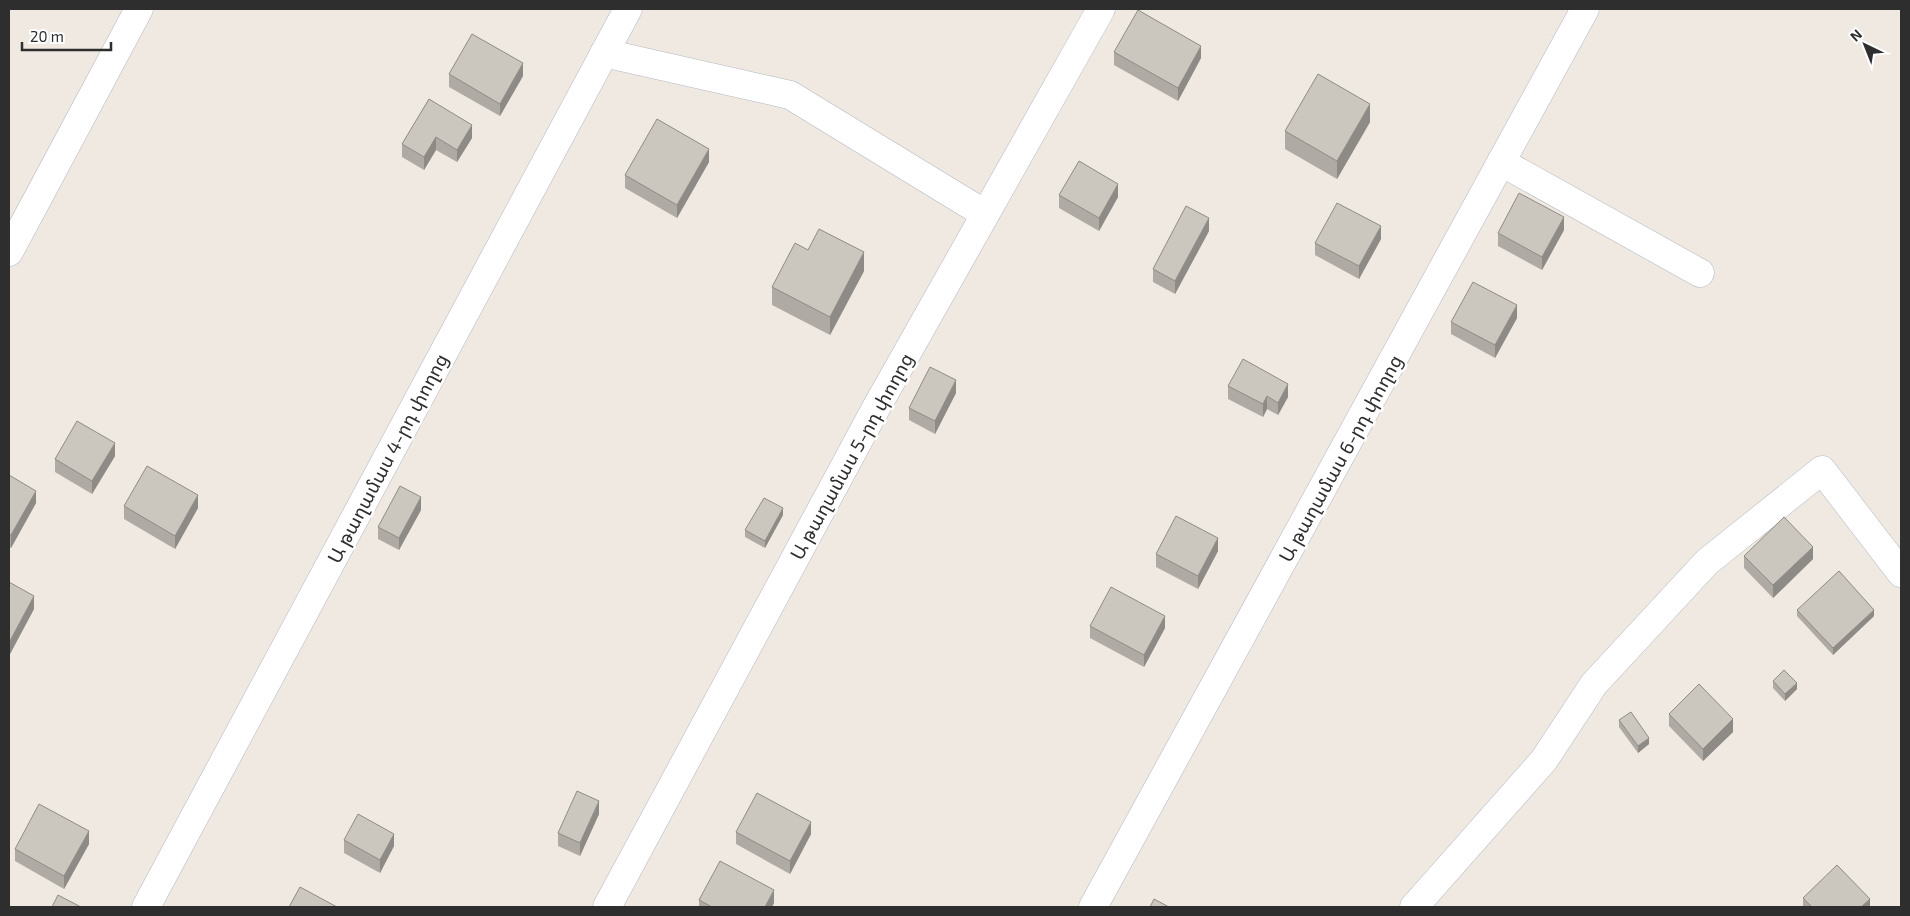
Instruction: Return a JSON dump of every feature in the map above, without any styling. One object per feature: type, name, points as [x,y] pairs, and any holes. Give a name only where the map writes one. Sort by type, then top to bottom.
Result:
[{"type":"street","points":[[9,252],[139,9]]},
{"type":"street","name":"Ա թաղամաս 4-րդ փողոց","points":[[156,904],[628,9]]},
{"type":"street","name":"Ա թաղամաս 5-րդ փողոց","points":[[607,907],[876,408],[1102,9]]},
{"type":"street","name":"Ա թաղամաս 6-րդ փողոց","points":[[1092,907],[1585,9]]},
{"type":"street","points":[[604,53],[790,95],[985,214]]},
{"type":"street","points":[[1501,162],[1700,273]]},
{"type":"street","points":[[1414,907],[1544,760],[1594,684],[1707,562],[1822,470],[1901,573]]},
{"type":"building","points":[[1138,10],[1201,46],[1178,88],[1114,52]]},
{"type":"building","points":[[472,34],[523,63],[500,104],[449,74]]},
{"type":"building","points":[[1318,74],[1370,104],[1337,161],[1285,131]]},
{"type":"building","points":[[429,99],[472,125],[457,150],[436,137],[424,157],[402,144]]},
{"type":"building","points":[[657,119],[709,149],[677,205],[625,175]]},
{"type":"building","points":[[1079,161],[1118,184],[1099,218],[1059,195]]},
{"type":"building","points":[[1519,193],[1564,217],[1542,257],[1498,233]]},
{"type":"building","points":[[1337,203],[1381,226],[1359,266],[1315,243]]},
{"type":"building","points":[[1186,206],[1209,218],[1175,281],[1153,269]]},
{"type":"building","points":[[819,229],[864,252],[830,317],[772,287],[795,243],[808,250]]},
{"type":"building","points":[[1473,282],[1517,305],[1495,345],[1451,322]]},
{"type":"building","points":[[1243,359],[1288,384],[1278,403],[1267,396],[1263,404],[1228,386]]},
{"type":"building","points":[[930,367],[956,380],[935,421],[909,408]]},
{"type":"building","points":[[77,421],[115,443],[92,481],[55,459]]},
{"type":"building","points":[[147,466],[198,495],[175,536],[124,506]]},
{"type":"building","points":[[9,475],[36,491],[11,535],[9,534]]},
{"type":"building","points":[[400,486],[421,497],[399,538],[378,527]]},
{"type":"building","points":[[764,498],[783,508],[765,541],[745,530]]},
{"type":"building","points":[[1176,516],[1218,538],[1198,576],[1156,554]]},
{"type":"building","points":[[1784,517],[1813,547],[1773,585],[1744,556]]},
{"type":"building","points":[[1839,571],[1874,610],[1833,648],[1797,610]]},
{"type":"building","points":[[9,582],[34,596],[10,641],[9,640]]},
{"type":"building","points":[[1111,587],[1165,616],[1144,655],[1090,626]]},
{"type":"building","points":[[1784,670],[1797,683],[1785,694],[1773,681]]},
{"type":"building","points":[[1699,684],[1733,719],[1703,749],[1669,714]]},
{"type":"building","points":[[1631,712],[1649,738],[1638,746],[1619,720]]},
{"type":"building","points":[[577,791],[599,801],[580,843],[558,833]]},
{"type":"building","points":[[757,793],[811,822],[790,861],[736,832]]},
{"type":"building","points":[[39,804],[89,831],[64,876],[15,849]]},
{"type":"building","points":[[358,814],[394,834],[380,860],[344,840]]},
{"type":"building","points":[[720,861],[774,890],[765,907],[712,907],[699,900]]},
{"type":"building","points":[[1837,865],[1870,899],[1861,907],[1812,907],[1803,898]]},
{"type":"building","points":[[300,887],[337,907],[289,907]]},
{"type":"building","points":[[58,895],[81,907],[52,907]]},
{"type":"building","points":[[1154,899],[1169,907],[1150,907]]}]
